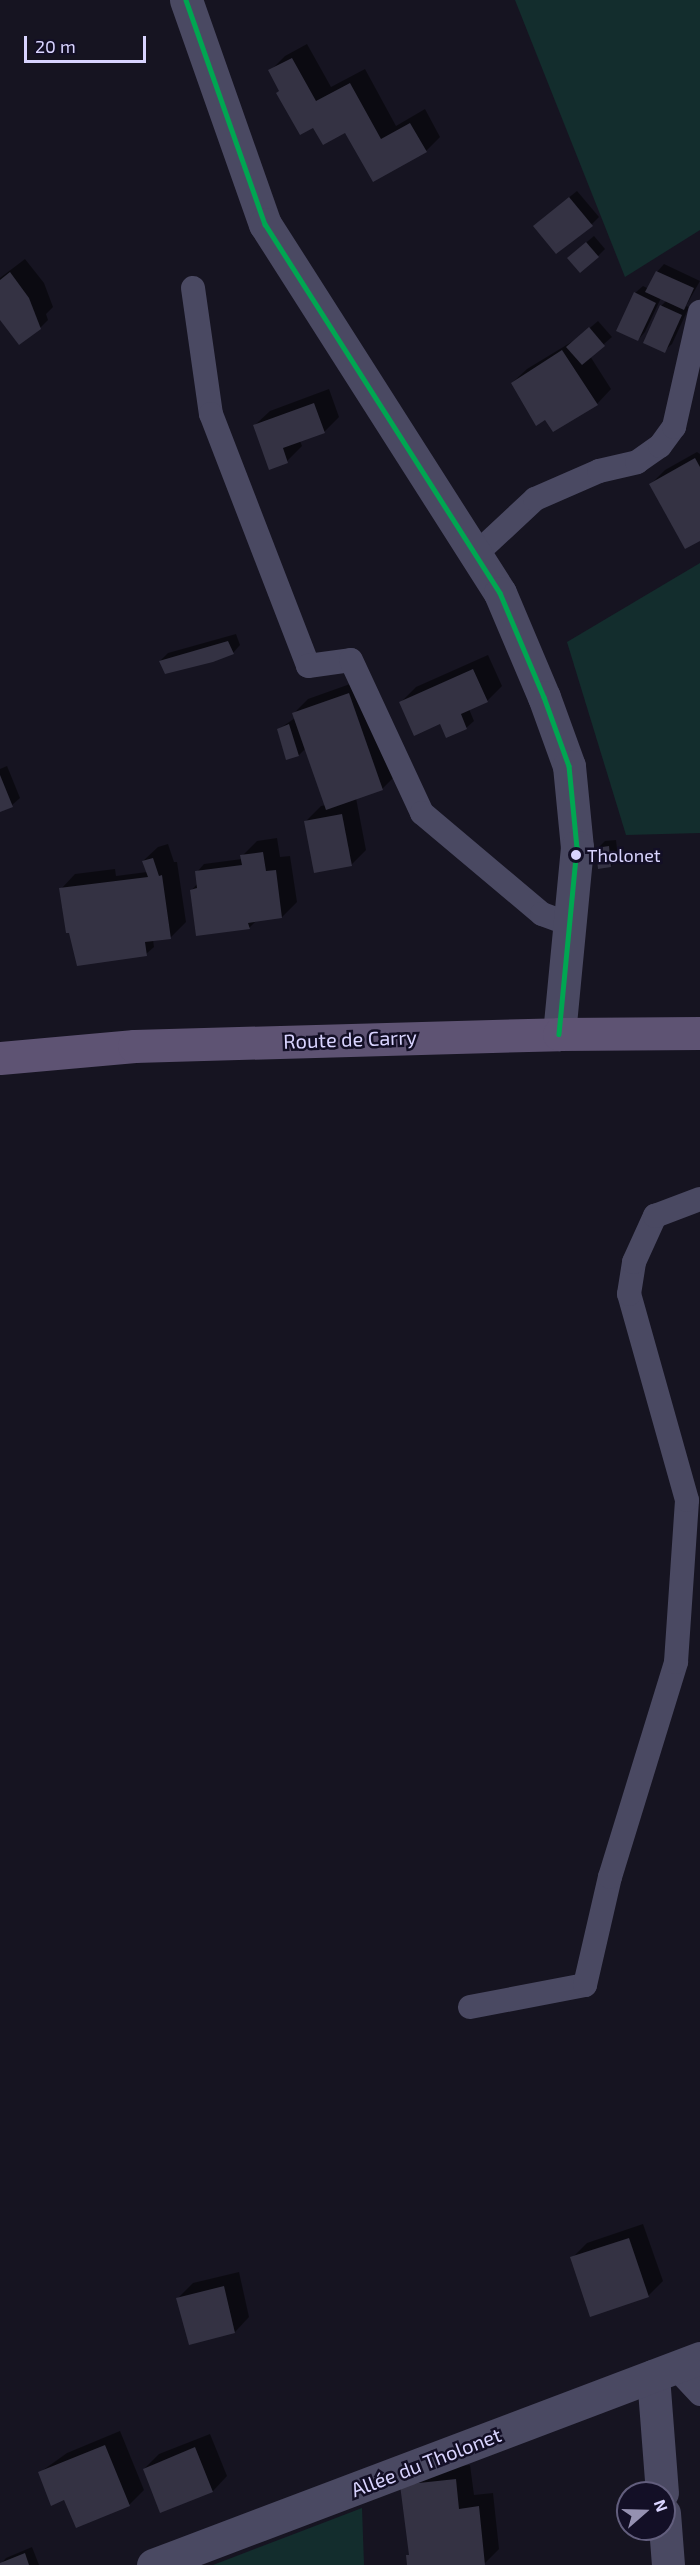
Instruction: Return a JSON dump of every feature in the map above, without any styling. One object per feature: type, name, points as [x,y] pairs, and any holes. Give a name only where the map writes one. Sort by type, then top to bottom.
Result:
[{"type":"main road","name":"Route de Carry","points":[[0,1058],[134,1046],[559,1034],[699,1039]]},
{"type":"street","points":[[186,0],[265,224],[500,593],[544,697],[569,766],[577,862],[559,1034]]},
{"type":"street","points":[[663,2481],[676,2367]]},
{"type":"street","name":"Allée du Tholonet","points":[[153,2565],[676,2367]]},
{"type":"street","points":[[666,2541],[668,2565]]},
{"type":"lane","points":[[193,288],[211,414],[308,666],[351,660],[422,813],[542,914],[569,924]]},
{"type":"lane","points":[[475,555],[536,499],[599,471],[637,462],[660,446],[674,427],[700,312]]},
{"type":"lane","points":[[470,2007],[585,1985],[610,1876],[676,1662],[687,1500],[629,1294],[634,1262],[655,1216],[700,1199]]},
{"type":"lane","points":[[676,2367],[700,2394]]},
{"type":"green space","points":[[515,0],[700,0],[700,230],[625,277]]},
{"type":"green space","points":[[700,563],[700,833],[626,835],[567,642]]},
{"type":"green space","points":[[362,2508],[364,2565],[213,2565]]},
{"type":"building","points":[[292,58],[316,101],[350,83],[381,139],[410,123],[427,152],[373,182],[345,133],[323,145],[313,128],[300,135],[276,93],[279,91],[268,70]]},
{"type":"building","points":[[569,197],[593,226],[556,254],[533,226]]},
{"type":"building","points":[[586,242],[599,257],[580,273],[567,258]]},
{"type":"building","points":[[656,271],[694,288],[684,310],[645,292]]},
{"type":"building","points":[[10,272],[29,298],[41,329],[19,345],[0,320],[0,280]]},
{"type":"building","points":[[634,292],[656,303],[638,341],[616,331]]},
{"type":"building","points":[[660,305],[682,315],[665,353],[643,343]]},
{"type":"building","points":[[589,327],[605,346],[582,365],[566,347]]},
{"type":"building","points":[[562,350],[598,405],[553,432],[545,420],[536,426],[511,383]]},
{"type":"building","points":[[314,403],[325,433],[283,448],[288,463],[269,470],[253,425]]},
{"type":"building","points":[[695,458],[700,467],[700,541],[685,549],[649,484]]},
{"type":"building","points":[[228,641],[234,654],[213,662],[165,674],[159,661]]},
{"type":"building","points":[[473,669],[488,702],[461,714],[467,729],[446,738],[440,724],[414,736],[399,702]]},
{"type":"building","points":[[349,693],[383,790],[326,810],[292,713]]},
{"type":"building","points":[[289,724],[299,756],[286,760],[277,729]]},
{"type":"building","points":[[0,775],[13,807],[0,812]]},
{"type":"building","points":[[342,814],[352,866],[314,873],[304,821]]},
{"type":"building","points":[[609,846],[611,867],[598,869],[596,848]]},
{"type":"building","points":[[263,852],[266,871],[276,870],[282,918],[248,923],[250,929],[196,936],[190,890],[197,888],[195,871],[242,865],[240,855]]},
{"type":"building","points":[[153,858],[159,876],[162,875],[171,939],[145,942],[147,956],[77,966],[69,933],[66,933],[59,888],[148,877],[142,861]]},
{"type":"building","points":[[629,2238],[649,2297],[590,2317],[570,2257]]},
{"type":"building","points":[[224,2286],[235,2333],[189,2345],[176,2298]]},
{"type":"building","points":[[105,2445],[130,2506],[76,2528],[64,2500],[51,2506],[38,2472]]},
{"type":"building","points":[[195,2447],[213,2492],[160,2513],[143,2469]]},
{"type":"building","points":[[456,2479],[459,2509],[479,2506],[485,2565],[407,2565],[406,2555],[409,2555],[400,2485]]},
{"type":"building","points":[[25,2553],[29,2565],[0,2565],[0,2563]]},
{"type":"transit line","points":[[186,0],[265,224],[500,593],[544,697],[569,766],[577,847],[559,1034]]},
{"type":"place","name":"Tholonet","points":[[576,855]]}]
